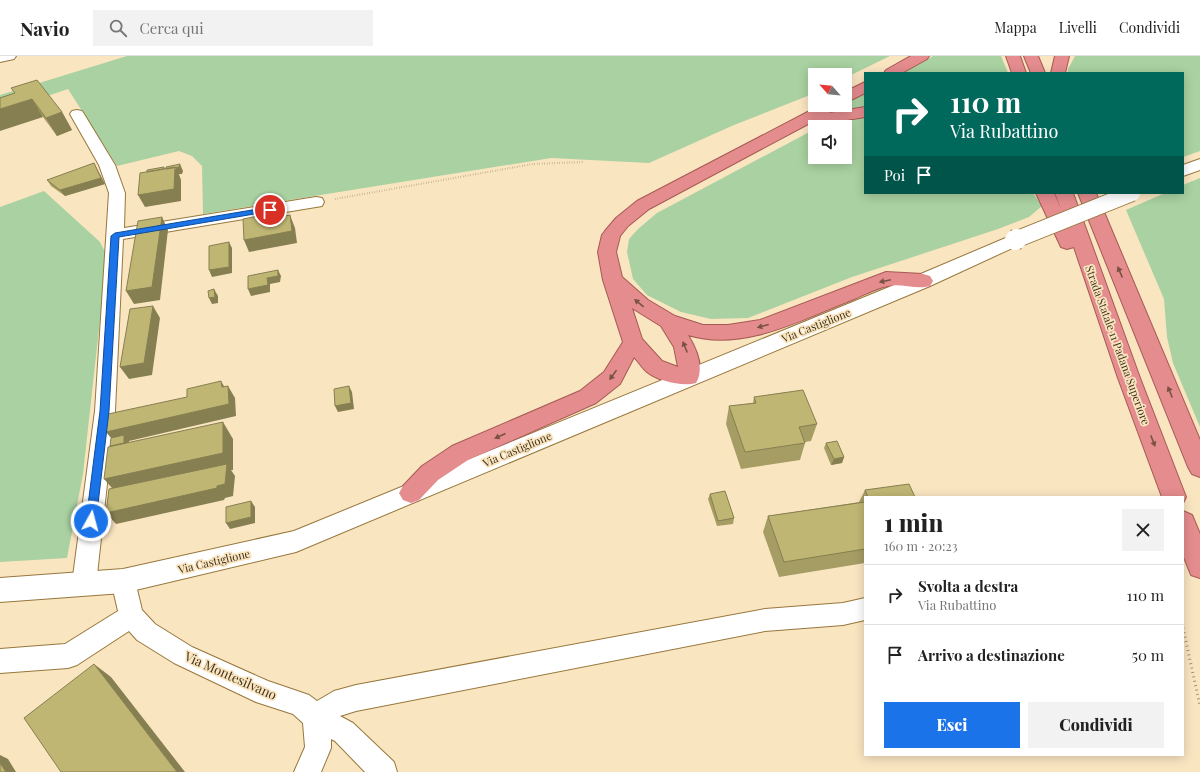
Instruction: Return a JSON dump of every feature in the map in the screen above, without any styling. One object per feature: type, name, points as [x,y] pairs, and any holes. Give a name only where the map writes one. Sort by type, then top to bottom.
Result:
[{"type":"highway","points":[[893,72],[922,56]]},
{"type":"highway","points":[[1012,56],[1019,72]]},
{"type":"highway","points":[[1031,56],[1038,72]]},
{"type":"highway","points":[[1058,72],[1062,56]]},
{"type":"highway","points":[[852,94],[864,88]]},
{"type":"highway","points":[[668,321],[683,341],[689,358],[690,377],[666,372],[655,367],[633,342],[613,280],[607,252],[611,235],[622,222],[643,205],[820,112]]},
{"type":"highway","points":[[801,122],[864,112]]},
{"type":"highway","points":[[1045,194],[1129,378]]},
{"type":"highway","name":"Strada Statale 11 Padana Superiore","points":[[1064,194],[1129,378],[1174,496]]},
{"type":"highway","points":[[1087,194],[1200,467]]},
{"type":"highway","points":[[613,280],[641,306],[668,321],[703,332],[728,332],[762,328],[886,279],[923,281]]},
{"type":"highway","points":[[411,493],[430,473],[460,453],[588,397],[612,378],[633,342]]},
{"type":"highway","points":[[1184,525],[1200,567]]},
{"type":"main road","points":[[1184,172],[1200,164]]},
{"type":"main road","name":"Via Castiglione","points":[[0,590],[123,581],[296,541],[923,281],[1015,240],[1130,194]]},
{"type":"street","points":[[0,58],[9,56]]},
{"type":"street","points":[[76,114],[107,165],[116,193],[105,411],[84,584]]},
{"type":"street","points":[[115,236],[316,202]]},
{"type":"street","points":[[3,665],[68,656],[131,616],[123,581]]},
{"type":"street","points":[[316,718],[334,704],[356,698],[765,620],[842,614],[864,609]]},
{"type":"street","name":"Via Montesilvano","points":[[131,616],[146,632],[184,655],[265,692],[300,704],[316,718]]},
{"type":"street","points":[[307,772],[318,748],[316,718]]},
{"type":"street","points":[[316,718],[344,732],[384,772]]},
{"type":"path","points":[[316,202],[533,164],[583,162]]},
{"type":"path","points":[[1184,633],[1200,706]]},
{"type":"green space","points":[[127,56],[890,56],[852,75],[852,68],[808,68],[808,96],[734,125],[649,163],[551,158],[203,214],[202,166],[192,156],[179,151],[117,166],[68,89],[15,107],[0,118],[0,95]]},
{"type":"green space","points":[[933,56],[1001,56],[1008,72],[905,72]]},
{"type":"green space","points":[[1075,56],[1200,56],[1200,151],[1184,157],[1184,72],[1068,72],[1068,69]]},
{"type":"green space","points":[[864,94],[864,107],[852,108],[852,100]]},
{"type":"green space","points":[[864,116],[864,194],[1034,194],[1042,206],[1029,217],[998,229],[852,277],[748,318],[711,319],[681,312],[647,295],[633,279],[627,252],[629,239],[638,229],[657,213],[808,133],[808,164],[852,164],[852,120],[845,120]]},
{"type":"green space","points":[[1200,178],[1200,427],[1173,363],[1167,337],[1164,299],[1126,210],[1163,194],[1184,194],[1184,185]]},
{"type":"green space","points":[[44,191],[100,242],[107,256],[83,474],[67,558],[0,562],[0,207]]},
{"type":"building","points":[[37,80],[62,112],[46,118],[32,99],[0,109],[0,98],[15,93],[11,88]]},
{"type":"building","points":[[94,163],[101,178],[60,190],[47,180]]},
{"type":"building","points":[[180,164],[179,167],[166,169],[166,167]]},
{"type":"building","points":[[164,167],[164,169],[147,172],[147,170]]},
{"type":"building","points":[[175,167],[174,189],[138,195],[140,173]]},
{"type":"building","points":[[273,213],[274,218],[290,215],[292,231],[244,240],[243,219]]},
{"type":"building","points":[[162,217],[152,287],[126,291],[138,221]]},
{"type":"building","points":[[229,242],[229,267],[209,270],[209,246]]},
{"type":"building","points":[[278,270],[278,276],[267,278],[268,285],[248,289],[248,276]]},
{"type":"building","points":[[214,289],[215,297],[209,298],[208,291]]},
{"type":"building","points":[[153,306],[144,363],[120,367],[130,309]]},
{"type":"building","points":[[221,381],[222,387],[228,386],[229,404],[106,432],[108,414],[187,397],[187,389]]},
{"type":"building","points":[[349,386],[351,403],[335,406],[334,389]]},
{"type":"building","points":[[803,390],[817,424],[799,427],[805,443],[745,452],[729,406],[756,403],[754,397]]},
{"type":"building","points":[[223,422],[223,453],[104,479],[108,447]]},
{"type":"building","points":[[124,435],[124,443],[110,446],[111,438]]},
{"type":"building","points":[[837,441],[844,457],[834,459],[826,443]]},
{"type":"building","points":[[227,464],[225,484],[217,486],[217,488],[106,513],[109,489]]},
{"type":"building","points":[[909,484],[915,496],[868,496],[865,490]]},
{"type":"building","points":[[725,491],[734,518],[718,521],[710,494]]},
{"type":"building","points":[[251,501],[251,517],[226,523],[226,507]]},
{"type":"building","points":[[864,502],[864,549],[784,562],[768,516]]},
{"type":"building","points":[[94,664],[177,772],[61,772],[24,718]]},
{"type":"building","points":[[0,763],[6,772],[0,772]]},
{"type":"route","points":[[91,521],[105,411],[115,236],[270,210]]}]
